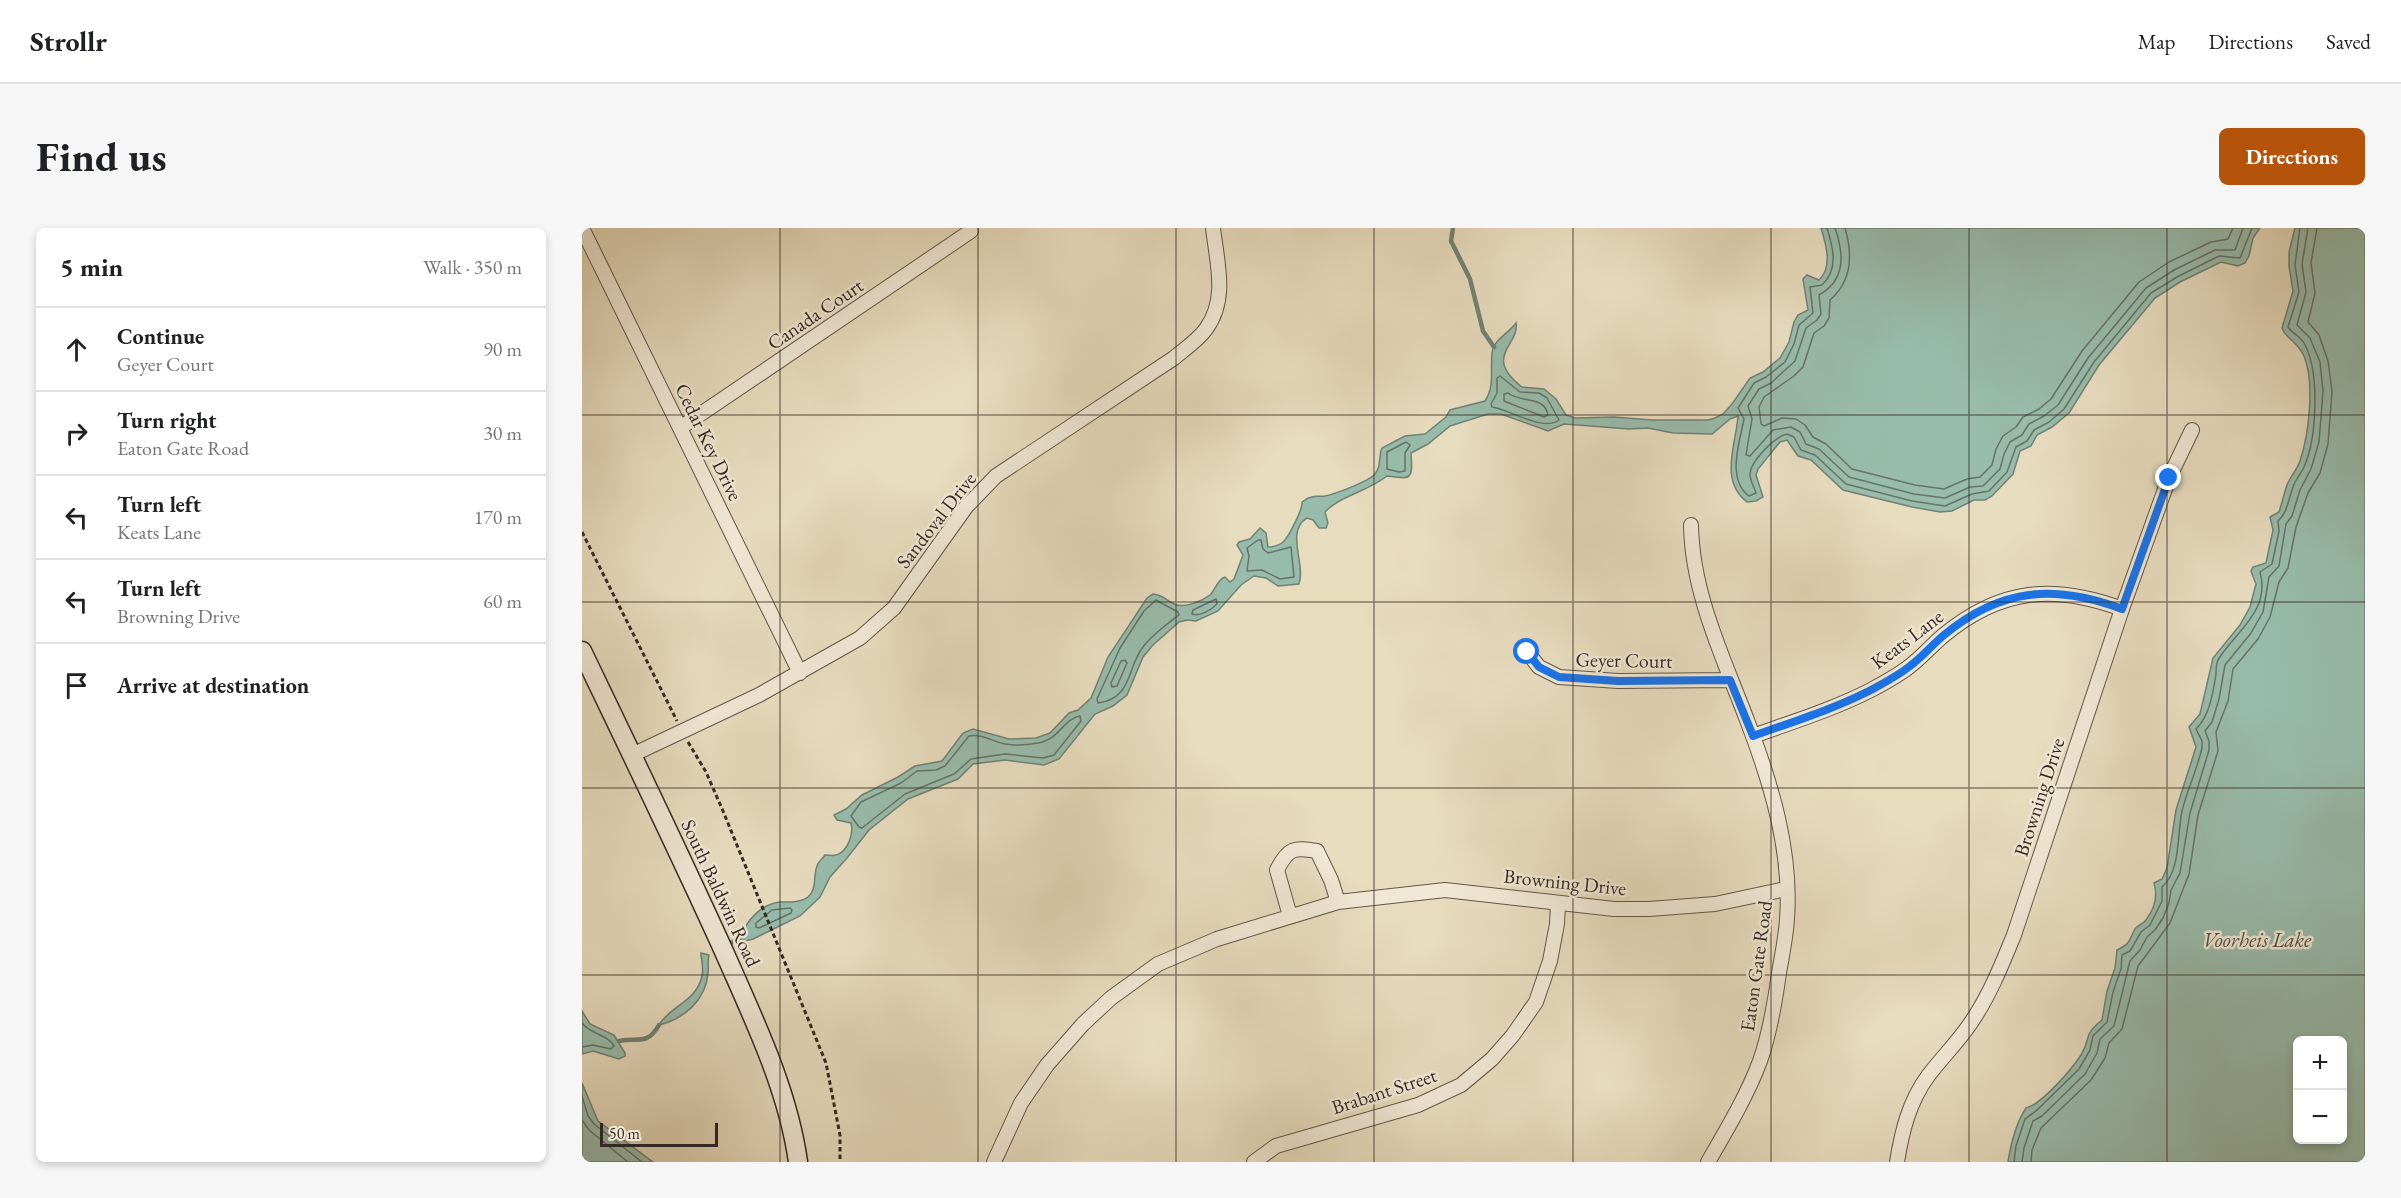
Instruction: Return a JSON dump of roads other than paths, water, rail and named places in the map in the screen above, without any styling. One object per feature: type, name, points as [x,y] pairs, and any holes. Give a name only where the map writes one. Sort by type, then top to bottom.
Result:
[{"type":"main road","name":"South Baldwin Road","points":[[582,651],[708,916],[762,1038],[794,1131],[798,1162]]},
{"type":"street","name":"Cedar Key Drive","points":[[582,228],[800,673]]},
{"type":"street","name":"Sandoval Drive","points":[[632,755],[759,695],[860,638],[894,608],[966,507],[996,476],[1174,358],[1205,330],[1219,306],[1219,278],[1213,228]]},
{"type":"street","name":"Canada Court","points":[[680,428],[958,242],[971,231]]},
{"type":"street","name":"Browning Drive","points":[[1897,1162],[1902,1130],[1914,1098],[1927,1077],[1973,1020],[1998,974],[2014,935],[2122,609],[2169,478],[2192,430]]},
{"type":"street","name":"Eaton Gate Road","points":[[1691,525],[1700,590],[1730,680],[1753,736],[1779,820],[1785,857],[1787,918],[1773,1013],[1760,1061],[1741,1103],[1708,1162]]},
{"type":"street","name":"Keats Lane","points":[[1753,736],[1871,690],[1910,667],[1974,613],[1994,604],[2056,592],[2093,598],[2122,609]]},
{"type":"street","name":"Geyer Court","points":[[1527,652],[1539,667],[1559,677],[1618,681],[1730,680]]},
{"type":"street","points":[[1290,916],[1277,870],[1285,854],[1299,848],[1317,850],[1331,880],[1338,903]]},
{"type":"street","name":"Browning Drive","points":[[994,1162],[1021,1103],[1047,1065],[1083,1024],[1111,998],[1158,964],[1217,939],[1338,903],[1445,890],[1614,909],[1649,909],[1714,904],[1786,890]]},
{"type":"street","name":"Brabant Street","points":[[1254,1162],[1276,1146],[1418,1105],[1461,1085],[1477,1072],[1513,1035],[1536,1002],[1550,961],[1557,924],[1558,903]]},
{"type":"water","points":[[1821,228],[2260,228],[2253,238],[2245,263],[2238,266],[2221,262],[2180,282],[2155,298],[2099,365],[2069,413],[2052,427],[2037,435],[2031,446],[2020,451],[2013,474],[1992,496],[1985,500],[1974,500],[1952,511],[1940,512],[1912,507],[1843,490],[1811,460],[1798,456],[1787,440],[1780,442],[1758,469],[1756,475],[1763,497],[1747,502],[1738,493],[1731,473],[1738,416],[1730,419],[1712,434],[1564,424],[1548,431],[1501,414],[1488,414],[1450,426],[1428,444],[1411,453],[1409,476],[1401,478],[1387,476],[1331,506],[1325,512],[1328,523],[1326,528],[1319,528],[1313,520],[1307,518],[1301,524],[1297,531],[1299,584],[1278,586],[1266,578],[1254,576],[1241,585],[1218,611],[1196,621],[1179,622],[1143,657],[1127,695],[1113,706],[1095,714],[1059,759],[1044,765],[1005,760],[973,764],[958,779],[908,799],[869,830],[830,877],[820,897],[800,916],[753,939],[746,941],[740,938],[746,925],[755,914],[767,906],[773,903],[802,900],[811,894],[818,863],[825,855],[835,855],[844,850],[851,837],[851,823],[837,820],[834,815],[846,809],[862,795],[915,766],[942,761],[963,733],[973,729],[1009,739],[1036,738],[1050,733],[1069,713],[1078,710],[1091,698],[1108,657],[1147,598],[1153,594],[1183,606],[1207,597],[1222,578],[1225,577],[1230,582],[1234,579],[1243,555],[1237,545],[1239,542],[1250,539],[1260,528],[1266,533],[1268,547],[1283,542],[1300,511],[1302,502],[1311,497],[1336,493],[1365,481],[1376,472],[1382,448],[1405,436],[1425,434],[1446,417],[1450,410],[1485,401],[1491,384],[1493,348],[1516,323],[1516,331],[1504,359],[1505,367],[1510,376],[1522,387],[1544,389],[1556,399],[1566,415],[1575,418],[1708,420],[1723,414],[1750,378],[1763,372],[1780,358],[1789,342],[1798,315],[1808,310],[1803,279],[1807,275],[1819,280],[1826,269],[1826,248]]},
{"type":"water","name":"Voorheis Lake","points":[[2295,228],[2365,228],[2365,1162],[2008,1162],[2019,1120],[2026,1108],[2048,1094],[2081,1055],[2089,1033],[2102,1020],[2107,991],[2115,968],[2117,950],[2127,944],[2135,929],[2146,920],[2152,911],[2156,897],[2154,883],[2162,879],[2167,868],[2176,810],[2196,747],[2189,727],[2200,714],[2213,658],[2240,625],[2250,607],[2256,584],[2251,571],[2253,567],[2266,563],[2273,530],[2270,517],[2279,512],[2287,485],[2300,461],[2306,437],[2310,394],[2304,356],[2282,328],[2293,291],[2289,252]]},
{"type":"water","points":[[701,953],[709,955],[708,973],[703,992],[685,1013],[659,1025],[695,992],[703,973]]},
{"type":"water","points":[[582,1011],[590,1024],[614,1035],[625,1056],[619,1059],[593,1051],[582,1054]]},
{"type":"water","points":[[582,1083],[598,1121],[653,1162],[582,1162]]},
{"type":"waterway","points":[[1453,228],[1451,241],[1470,279],[1483,331],[1494,347]]},
{"type":"waterway","points":[[725,946],[740,938]]},
{"type":"waterway","points":[[619,1041],[646,1038],[655,1032],[659,1025]]}]
